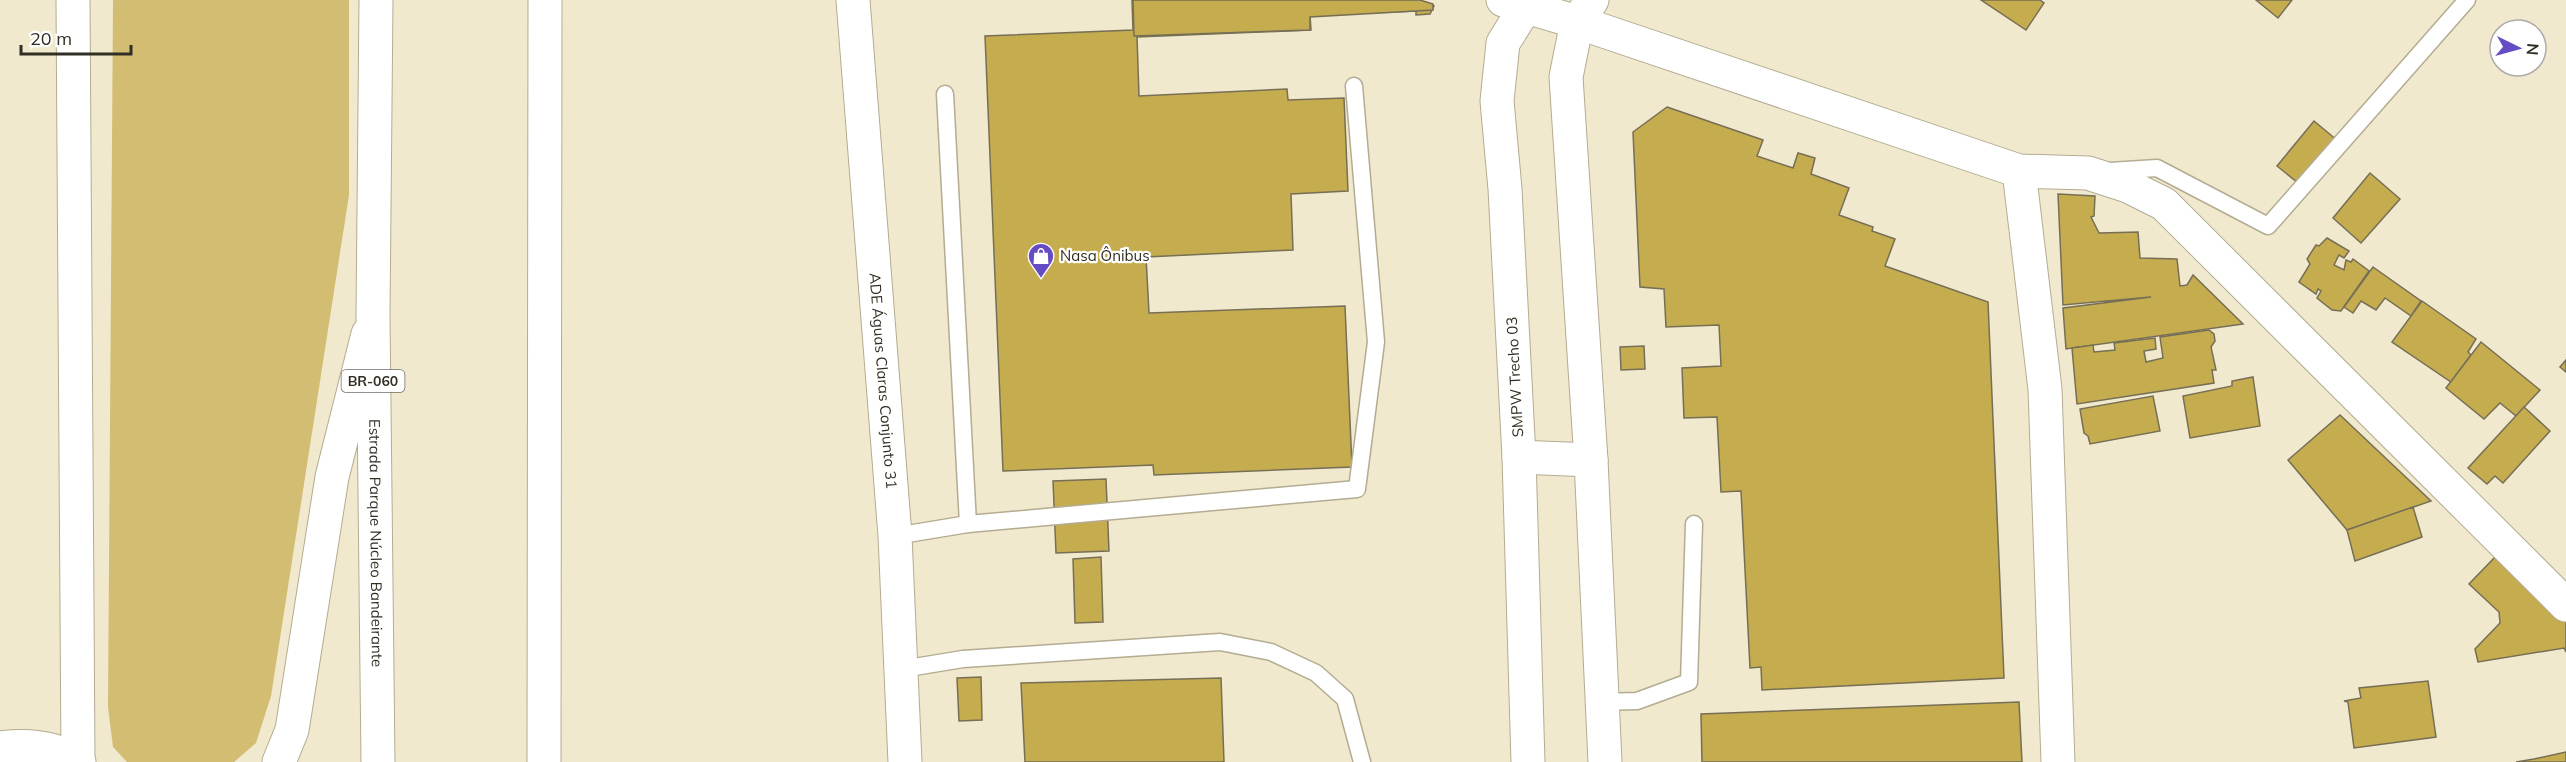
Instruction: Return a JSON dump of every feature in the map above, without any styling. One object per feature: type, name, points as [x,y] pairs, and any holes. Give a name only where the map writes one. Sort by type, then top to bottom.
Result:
[{"type":"main road","points":[[0,748],[21,745],[50,749],[79,761],[73,0]]},
{"type":"main road","name":"Estrada Parque Núcleo Bandeirante","points":[[376,0],[373,315],[378,762]]},
{"type":"main road","points":[[544,762],[545,0]]},
{"type":"main road","name":"ADE Águas Claras Conjunto 31","points":[[853,0],[895,536],[905,762]]},
{"type":"main road","points":[[1519,2],[1584,11],[2019,171],[2088,173],[2128,186],[2164,204],[2566,605]]},
{"type":"main road","name":"SMPW Trecho 03","points":[[1519,2],[1503,43],[1497,100],[1505,189],[1519,457],[1528,762]]},
{"type":"main road","points":[[1584,11],[1566,77],[1591,460],[1605,762]]},
{"type":"main road","points":[[2019,171],[2044,389],[2058,762]]},
{"type":"main road","points":[[279,762],[292,730],[332,477],[373,315]]},
{"type":"main road","points":[[1519,457],[1591,460]]},
{"type":"lane","points":[[2088,173],[2157,168],[2268,226],[2467,0]]},
{"type":"lane","points":[[895,536],[969,524],[1358,489],[1376,342],[1354,86]]},
{"type":"lane","points":[[945,94],[969,524]]},
{"type":"lane","points":[[1601,702],[1637,701],[1689,682],[1694,524]]},
{"type":"lane","points":[[902,669],[963,659],[1220,642],[1271,652],[1316,673],[1345,699],[1362,762]]},
{"type":"shaded area","points":[[113,0],[349,0],[349,195],[271,696],[256,743],[234,762],[127,762],[113,747],[108,707]]},
{"type":"building","points":[[1132,0],[1417,0],[1434,6],[1430,14],[1416,15],[1416,11],[1310,15],[1311,30],[1137,37],[1139,96],[1287,89],[1288,100],[1344,98],[1348,191],[1291,194],[1293,250],[1146,257],[1149,313],[1345,306],[1352,467],[1154,475],[1153,465],[1003,471],[985,36],[1133,30]]},
{"type":"building","points":[[1133,0],[1420,0],[1433,4],[1433,10],[1310,17],[1310,30],[1134,36]]},
{"type":"building","points":[[1981,0],[2040,0],[2044,3],[2026,30]]},
{"type":"building","points":[[2256,0],[2292,0],[2278,18]]},
{"type":"building","points":[[1667,107],[1763,140],[1757,156],[1793,168],[1798,153],[1815,158],[1811,174],[1849,188],[1839,215],[1873,227],[1872,231],[1895,239],[1885,266],[1988,302],[2004,678],[1762,690],[1761,667],[1750,668],[1741,491],[1721,492],[1717,417],[1684,418],[1682,368],[1721,366],[1719,325],[1666,327],[1664,289],[1640,287],[1633,132]]},
{"type":"building","points":[[2314,121],[2344,146],[2308,191],[2277,166]]},
{"type":"building","points":[[2370,173],[2400,199],[2361,243],[2333,218]]},
{"type":"building","points":[[2058,194],[2095,196],[2094,216],[2091,217],[2099,233],[2138,232],[2140,258],[2177,259],[2180,286],[2187,285],[2193,275],[2243,324],[2066,349],[2063,308],[2151,297],[2063,305]]},
{"type":"building","points":[[2327,238],[2349,251],[2344,258],[2339,255],[2334,265],[2344,270],[2346,260],[2351,262],[2353,259],[2369,271],[2341,311],[2332,310],[2317,298],[2321,291],[2318,289],[2316,294],[2299,282],[2310,264],[2307,259],[2316,245],[2319,246]]},
{"type":"building","points":[[2373,267],[2421,301],[2411,316],[2385,298],[2376,310],[2361,301],[2353,313],[2344,307]]},
{"type":"building","points":[[2422,301],[2476,339],[2468,352],[2471,355],[2451,382],[2392,342]]},
{"type":"building","points":[[2209,330],[2214,334],[2215,341],[2211,347],[2216,370],[2212,370],[2214,383],[2077,404],[2072,348],[2093,345],[2094,352],[2115,350],[2114,343],[2155,338],[2156,349],[2144,351],[2146,362],[2163,358],[2160,337]]},
{"type":"building","points":[[2481,342],[2540,390],[2516,416],[2500,403],[2484,419],[2446,388]]},
{"type":"building","points":[[1644,346],[1645,369],[1621,370],[1620,347]]},
{"type":"building","points":[[2566,360],[2566,372],[2560,367]]},
{"type":"building","points":[[2253,377],[2260,426],[2190,438],[2183,396],[2232,386],[2232,381]]},
{"type":"building","points":[[2153,396],[2160,431],[2090,444],[2088,436],[2084,433],[2080,409]]},
{"type":"building","points":[[2524,407],[2550,431],[2503,483],[2495,476],[2487,484],[2468,468]]},
{"type":"building","points":[[2340,415],[2431,501],[2347,530],[2288,460]]},
{"type":"building","points":[[1106,479],[1109,551],[1056,553],[1053,481]]},
{"type":"building","points":[[2413,507],[2422,537],[2355,561],[2347,530]]},
{"type":"building","points":[[1101,557],[1103,622],[1075,623],[1073,559]]},
{"type":"building","points":[[2495,557],[2566,622],[2566,652],[2564,648],[2478,662],[2475,649],[2500,623],[2499,612],[2469,584]]},
{"type":"building","points":[[981,677],[982,720],[959,721],[957,678]]},
{"type":"building","points":[[1221,678],[1224,762],[1025,762],[1021,683]]},
{"type":"building","points":[[2428,681],[2436,737],[2354,748],[2348,702],[2344,701],[2361,698],[2359,688]]},
{"type":"building","points":[[2019,702],[2022,762],[1702,762],[1701,714]]},
{"type":"building","points":[[2566,752],[2566,762],[2516,762],[2534,759]]},
{"type":"place","name":"Nasa Ônibus","points":[[1041,279]]}]
